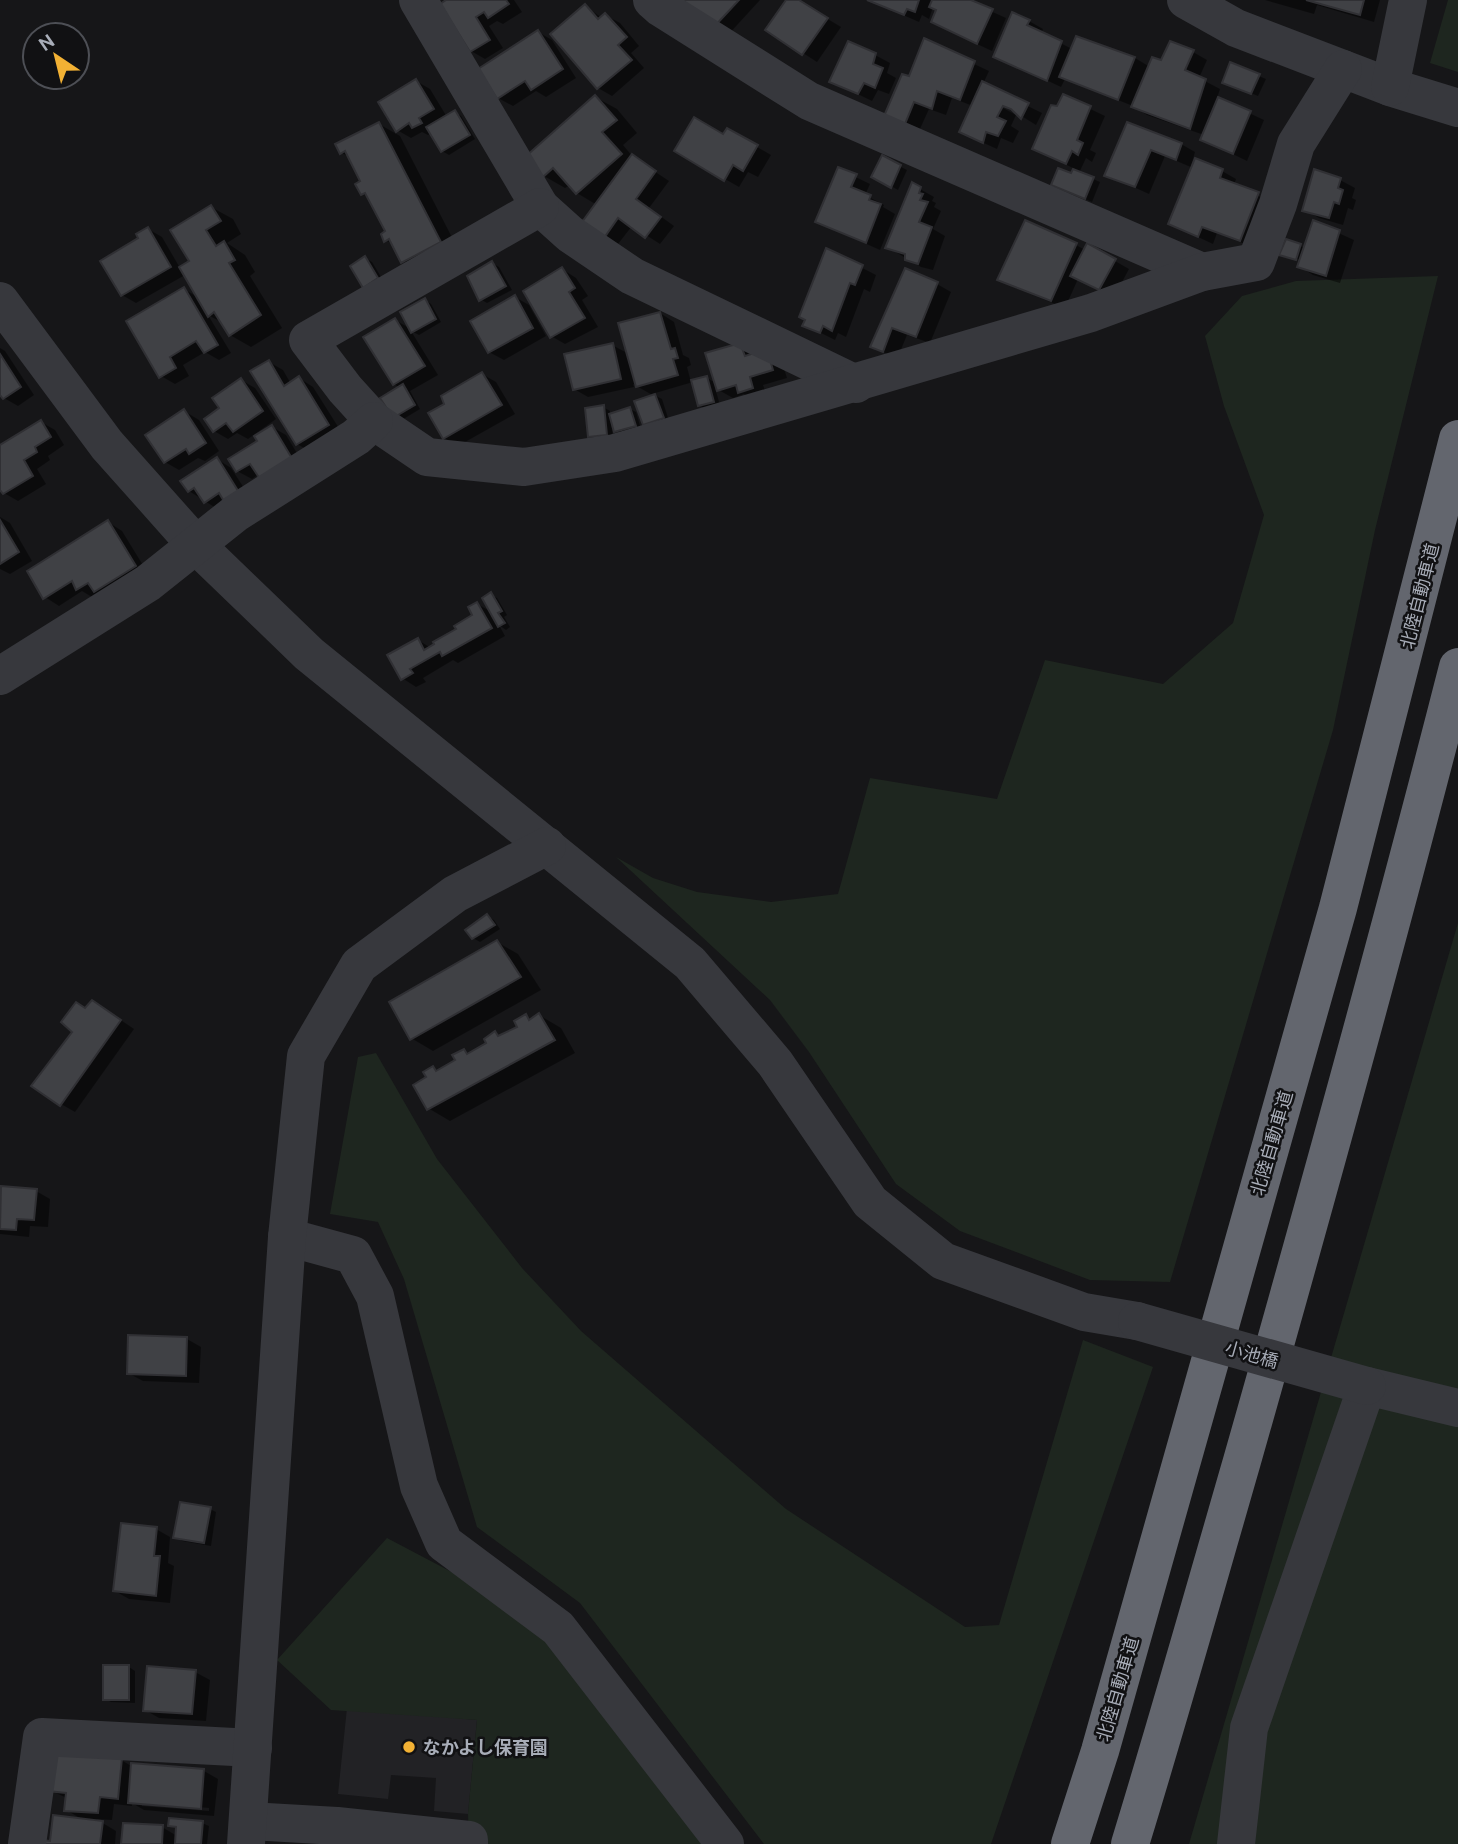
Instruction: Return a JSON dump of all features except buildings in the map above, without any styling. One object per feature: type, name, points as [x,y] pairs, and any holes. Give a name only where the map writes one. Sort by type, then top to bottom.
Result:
[{"type":"highway","name":"北陸自動車道","points":[[1070,1844],[1103,1737],[1338,908],[1458,439]]},
{"type":"highway","points":[[1130,1844],[1302,1250],[1392,923],[1458,667]]},
{"type":"street","points":[[418,0],[540,207],[570,234],[632,276],[856,384]]},
{"type":"street","points":[[652,0],[809,101],[1202,272]]},
{"type":"street","points":[[1186,0],[1236,28],[1343,69],[1458,108]]},
{"type":"street","points":[[1405,91],[1408,0]]},
{"type":"street","points":[[540,207],[308,340],[345,389],[374,421],[427,457],[524,467],[615,453],[1091,313],[1202,272],[1256,262],[1278,204],[1296,144],[1343,69]]},
{"type":"street","name":"小池橋","points":[[0,302],[107,445],[196,545],[309,654],[690,963],[775,1063],[870,1202],[943,1261],[1084,1312],[1137,1321],[1367,1386],[1458,1408]]},
{"type":"street","points":[[0,676],[148,583],[236,513],[356,437],[374,421]]},
{"type":"street","points":[[469,1844],[469,1840],[337,1826],[248,1832],[287,1237],[306,1056],[359,965],[455,894],[547,846]]},
{"type":"street","points":[[287,1237],[353,1255],[376,1296],[419,1486],[444,1543],[558,1629],[725,1844]]},
{"type":"street","points":[[1236,1844],[1249,1728],[1367,1386]]},
{"type":"street","points":[[27,1844],[42,1737],[253,1748]]},
{"type":"shaded area","points":[[1448,0],[1458,0],[1458,72],[1430,63]]},
{"type":"shaded area","points":[[1438,276],[1375,530],[1333,730],[1170,1282],[1090,1280],[960,1231],[896,1184],[809,1052],[770,1000],[616,857],[653,878],[697,892],[771,902],[838,894],[870,778],[997,799],[1045,660],[1163,684],[1233,623],[1264,515],[1224,406],[1205,336],[1242,296],[1296,281]]},
{"type":"shaded area","points":[[1458,923],[1458,1844],[1189,1844]]},
{"type":"shaded area","points":[[376,1053],[437,1159],[522,1268],[581,1331],[786,1509],[965,1627],[999,1625],[1083,1340],[1153,1367],[991,1844],[764,1844],[580,1603],[477,1527],[404,1279],[378,1222],[330,1214],[358,1057]]},
{"type":"shaded area","points":[[387,1538],[558,1628],[725,1844],[469,1844],[468,1813],[477,1720],[331,1710],[277,1660]]},
{"type":"shaded area","name":"なかよし保育園","points":[[347,1708],[477,1720],[468,1814],[434,1811],[436,1778],[391,1775],[388,1799],[338,1794]]},
{"type":"place","name":"なかよし保育園","points":[[409,1747]]}]
